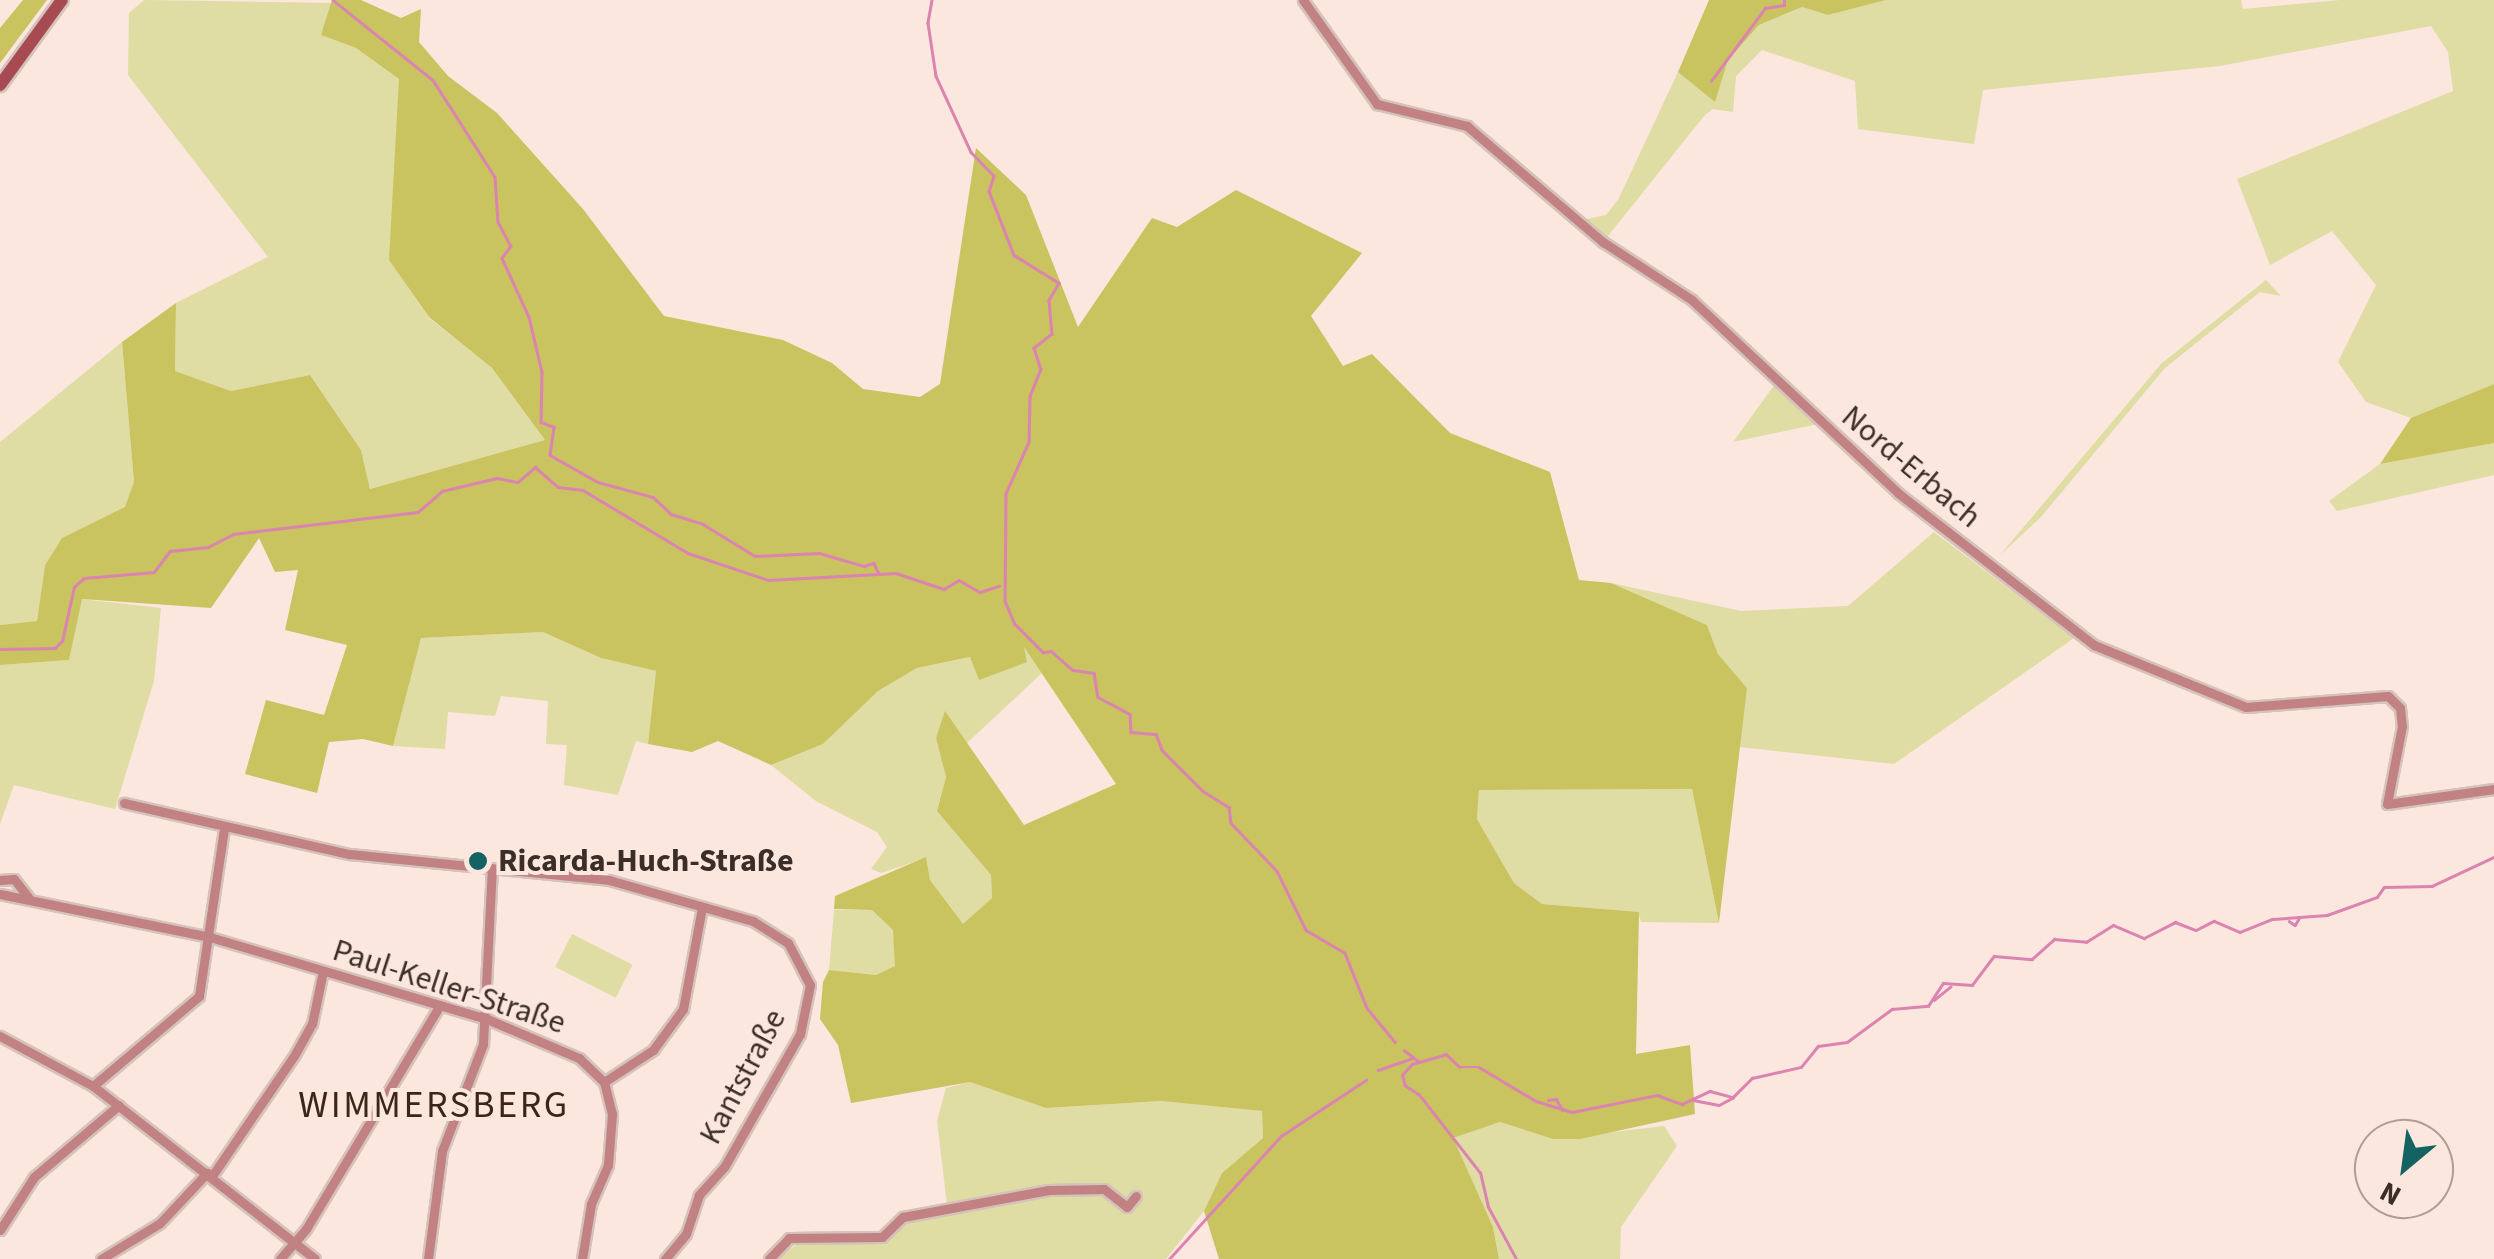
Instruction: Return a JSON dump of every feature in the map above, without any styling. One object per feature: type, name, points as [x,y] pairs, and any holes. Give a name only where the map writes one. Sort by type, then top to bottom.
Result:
[{"type":"main road","points":[[0,84],[62,0]]},
{"type":"street","name":"Nord-Erbach","points":[[1303,0],[1377,104],[1468,126],[1603,242],[1692,300],[1898,493],[2094,645],[2246,707],[2388,696],[2400,708],[2402,726],[2388,804],[2494,789]]},
{"type":"street","name":"Kantstraße","points":[[124,803],[224,829],[350,854],[609,880],[772,930],[799,956],[810,985],[791,1055],[724,1167],[699,1196],[686,1234],[664,1259]]},
{"type":"street","points":[[93,1086],[193,1005],[204,986],[210,937],[206,923],[224,829]]},
{"type":"street","points":[[428,1259],[442,1152],[487,1020],[492,868]]},
{"type":"street","points":[[0,877],[14,879],[28,897]]},
{"type":"street","name":"Paul-Keller-Straße","points":[[0,894],[210,937],[440,1005],[557,1046],[604,1082]]},
{"type":"street","points":[[582,1259],[611,1140],[604,1082],[653,1050],[683,1009],[702,907]]},
{"type":"street","points":[[101,1259],[160,1223],[210,1174],[294,1056],[312,1024],[322,971]]},
{"type":"street","points":[[280,1259],[294,1245],[440,1005]]},
{"type":"street","points":[[0,1036],[93,1086],[315,1259]]},
{"type":"street","points":[[0,1230],[34,1177],[118,1106]]},
{"type":"street","points":[[769,1259],[789,1238],[882,1236],[903,1217],[1049,1190],[1104,1190],[1128,1207],[1136,1196]]},
{"type":"shaded area","points":[[23,0],[47,0],[0,63],[0,28]]},
{"type":"shaded area","points":[[144,0],[334,3],[321,35],[356,48],[399,79],[429,318],[492,368],[545,440],[370,489],[361,450],[310,375],[231,391],[175,371],[176,303],[268,257],[128,75],[129,13]]},
{"type":"shaded area","points":[[332,0],[361,0],[401,18],[421,9],[419,42],[448,76],[497,113],[583,209],[664,316],[783,340],[832,363],[863,389],[920,397],[940,384],[976,148],[1026,195],[1078,327],[1152,218],[1177,227],[1236,190],[1362,253],[1311,316],[1343,366],[1372,354],[1450,433],[1550,472],[1579,580],[1611,583],[1707,625],[1718,654],[1747,688],[1719,923],[1692,789],[1479,790],[1477,819],[1514,883],[1542,904],[1639,912],[1636,1054],[1690,1045],[1695,1114],[1580,1139],[1553,1139],[1500,1122],[1453,1138],[1493,1227],[1499,1259],[1219,1259],[1204,1211],[1222,1173],[1263,1138],[1262,1111],[1161,1101],[1046,1108],[970,1082],[851,1103],[838,1045],[820,1019],[823,982],[829,970],[876,975],[895,966],[893,930],[872,910],[834,909],[835,896],[926,857],[930,880],[963,924],[992,898],[991,875],[937,811],[946,777],[936,738],[945,711],[1024,825],[1116,784],[1024,647],[1027,662],[979,680],[970,657],[917,668],[878,691],[823,744],[771,765],[718,741],[692,752],[648,744],[656,671],[601,658],[543,632],[421,638],[393,746],[363,739],[329,742],[317,793],[245,774],[266,700],[324,715],[347,645],[285,630],[298,570],[275,572],[259,538],[211,608],[82,599],[69,660],[0,665],[0,625],[37,621],[45,565],[62,538],[125,507],[134,482],[122,342],[176,303],[175,371],[231,391],[310,375],[361,450],[370,489],[545,440],[492,368],[430,318],[389,260],[399,79],[356,48],[321,35]]},
{"type":"shaded area","points":[[1709,0],[1886,0],[1828,15],[1802,7],[1759,25],[1728,60],[1715,102],[1678,72]]},
{"type":"shaded area","points":[[1886,0],[2241,0],[2243,9],[2340,0],[2494,0],[2494,384],[2411,418],[2366,402],[2338,362],[2376,285],[2332,231],[2270,265],[2237,179],[2453,91],[2448,52],[2431,26],[2220,66],[1983,90],[1974,144],[1858,129],[1855,81],[1762,50],[1736,76],[1733,112],[1713,109],[1704,116],[1604,241],[1578,221],[1606,215],[1618,200],[1678,72],[1715,101],[1728,60],[1759,25],[1802,7],[1828,15]]},
{"type":"shaded area","points":[[2266,280],[2281,296],[2260,292],[2165,368],[2041,517],[2000,555],[2161,364]]},
{"type":"shaded area","points":[[122,342],[134,482],[125,508],[62,538],[45,565],[37,621],[0,625],[0,442]]},
{"type":"shaded area","points":[[1775,384],[1818,424],[1733,442]]},
{"type":"shaded area","points":[[2494,384],[2494,443],[2380,464],[2411,418]]},
{"type":"shaded area","points":[[2494,443],[2494,475],[2337,511],[2329,501],[2380,464]]},
{"type":"shaded area","points":[[1934,532],[2074,638],[1894,764],[1739,747],[1747,688],[1718,654],[1707,625],[1611,583],[1741,611],[1848,606]]},
{"type":"shaded area","points":[[81,599],[161,608],[154,681],[115,809],[14,785],[0,824],[0,665],[69,660]]},
{"type":"shaded area","points":[[543,632],[601,658],[656,671],[648,744],[636,741],[618,795],[564,785],[567,745],[546,744],[548,701],[501,696],[495,716],[448,712],[445,749],[393,746],[421,638]]},
{"type":"shaded area","points":[[1022,644],[1042,673],[967,743],[945,713],[936,738],[946,777],[937,811],[991,875],[992,898],[963,925],[930,880],[926,858],[881,873],[871,869],[887,847],[877,832],[816,801],[771,765],[823,744],[878,691],[917,668],[971,657],[979,680]]},
{"type":"shaded area","points":[[1692,789],[1719,923],[1641,922],[1638,912],[1542,904],[1514,883],[1477,819],[1479,790]]},
{"type":"shaded area","points":[[834,910],[872,910],[893,929],[896,966],[876,975],[829,970]]},
{"type":"shaded area","points":[[572,934],[633,965],[616,998],[555,967]]},
{"type":"shaded area","points":[[970,1082],[1046,1108],[1161,1101],[1262,1111],[1263,1138],[1222,1173],[1204,1211],[1166,1259],[777,1259],[797,1244],[883,1240],[906,1224],[948,1213],[937,1121],[946,1088]]},
{"type":"shaded area","points":[[1500,1122],[1553,1139],[1664,1126],[1677,1146],[1621,1227],[1620,1259],[1499,1259],[1493,1227],[1452,1138]]},
{"type":"waterway","points":[[333,0],[433,80],[495,177],[498,222],[511,246],[502,258],[529,317],[542,372],[541,422],[554,427],[550,455],[598,482],[653,497],[671,514],[703,524],[755,556],[819,553],[864,566],[874,563],[878,572]]},
{"type":"waterway","points":[[932,0],[928,23],[936,76],[971,152],[994,176],[989,191],[1014,255],[1059,283],[1049,300],[1052,334],[1034,348],[1041,369],[1030,396],[1029,442],[1006,494],[1005,601],[1015,624],[1043,652],[1051,651],[1073,670],[1094,673],[1098,697],[1130,714],[1131,732],[1156,734],[1162,750],[1203,791],[1229,807],[1231,823],[1277,871],[1306,930],[1345,953],[1367,1008],[1395,1042]]},
{"type":"waterway","points":[[1711,81],[1765,8],[1784,5],[1784,0]]},
{"type":"waterway","points":[[0,649],[55,648],[62,641],[74,587],[84,578],[154,572],[170,551],[208,547],[233,534],[418,512],[442,491],[497,478],[518,482],[535,467],[558,487],[583,490],[688,553],[768,580],[896,573],[944,589],[959,580],[980,592],[999,586]]},
{"type":"waterway","points":[[1516,1259],[1488,1207],[1480,1173],[1419,1095],[1405,1086],[1402,1075],[1412,1064],[1446,1054],[1460,1067],[1479,1067],[1536,1101],[1572,1112],[1657,1095],[1682,1104],[1710,1091],[1733,1097],[1752,1078],[1801,1067],[1818,1046],[1847,1042],[1892,1009],[1928,1006],[1943,983],[1972,985],[1994,956],[2032,959],[2054,939],[2086,942],[2113,925],[2144,938],[2175,922],[2196,930],[2214,921],[2240,932],[2273,919],[2327,915],[2377,897],[2384,887],[2432,886],[2494,857]]},
{"type":"waterway","points":[[2289,921],[2295,925],[2299,918]]},
{"type":"waterway","points":[[1934,1000],[1950,987]]},
{"type":"waterway","points":[[1404,1050],[1418,1061]]},
{"type":"waterway","points":[[1378,1070],[1412,1058]]},
{"type":"waterway","points":[[1169,1259],[1281,1136],[1366,1080]]},
{"type":"waterway","points":[[1693,1100],[1719,1105],[1732,1098]]},
{"type":"waterway","points":[[1548,1100],[1556,1099],[1563,1110]]},
{"type":"place","name":"Ricarda-Huch-Straße","points":[[478,861]]},
{"type":"district","name":"WIMMERSBERG","points":[[434,1106]]}]
